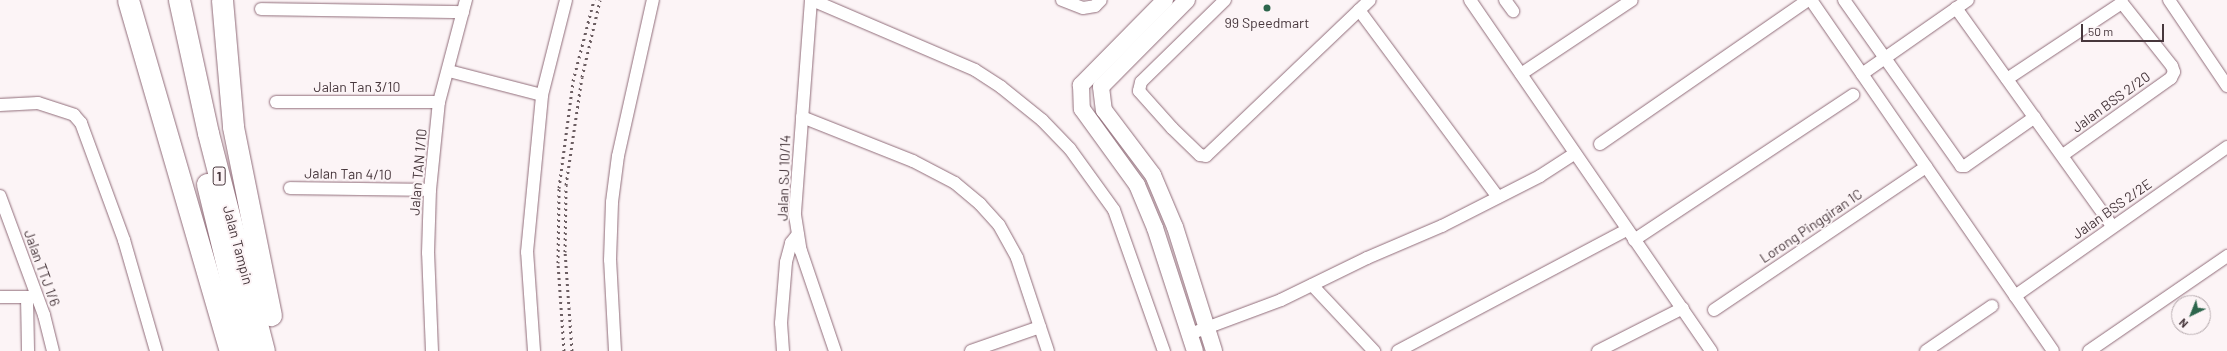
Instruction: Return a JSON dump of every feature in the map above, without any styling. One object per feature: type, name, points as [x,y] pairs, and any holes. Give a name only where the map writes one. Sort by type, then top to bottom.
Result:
[{"type":"highway","points":[[128,0],[230,351]]},
{"type":"highway","name":"Jalan Tampin","points":[[167,0],[245,351]]},
{"type":"highway","name":"Jalan Tampin","points":[[179,0],[208,133],[264,351]]},
{"type":"highway","points":[[222,0],[233,128],[276,351]]},
{"type":"street","points":[[534,351],[527,252],[542,95],[566,0]]},
{"type":"street","points":[[615,351],[610,260],[612,202],[619,149],[653,0]]},
{"type":"street","points":[[812,0],[975,70],[1001,87],[1042,120],[1070,149],[1114,210],[1164,351]]},
{"type":"street","name":"Jalan SJ 10/14","points":[[812,0],[795,215],[801,251],[835,351]]},
{"type":"street","points":[[1062,0],[1083,8],[1095,6],[1101,0]]},
{"type":"street","points":[[1165,0],[1081,85],[1082,109],[1137,185],[1155,228],[1195,351]]},
{"type":"street","points":[[1187,0],[1101,86],[1104,110],[1153,175],[1175,227],[1214,351]]},
{"type":"street","points":[[1225,0],[1141,82],[1140,86],[1144,97],[1172,128],[1200,155],[1206,156],[1370,0]]},
{"type":"street","points":[[1470,0],[1574,154],[1683,308],[1711,351]]},
{"type":"street","points":[[1505,0],[1513,11]]},
{"type":"street","points":[[1521,74],[1632,0]]},
{"type":"street","points":[[1600,144],[1809,0],[1862,74],[2053,351]]},
{"type":"street","points":[[1844,0],[1884,59],[1961,166],[1971,163],[2035,117]]},
{"type":"street","points":[[1862,74],[1968,0]]},
{"type":"street","points":[[2169,0],[2227,86]]},
{"type":"street","name":"Jalan BSS 2/20","points":[[2008,79],[2122,2],[2174,72],[2171,78],[2063,155]]},
{"type":"street","points":[[261,9],[465,6]]},
{"type":"street","name":"Jalan TAN 1/10","points":[[432,351],[428,253],[430,190],[439,102],[449,70],[465,6]]},
{"type":"street","points":[[1956,8],[2063,155],[2113,227]]},
{"type":"street","points":[[1359,10],[1498,197]]},
{"type":"street","points":[[449,70],[542,95]]},
{"type":"street","points":[[1634,240],[1853,95]]},
{"type":"street","name":"Jalan Tan 3/10","points":[[276,102],[439,102]]},
{"type":"street","points":[[0,105],[38,103],[74,115],[81,123],[121,233],[156,351]]},
{"type":"street","points":[[802,117],[913,161],[955,184],[980,204],[999,226],[1017,258],[1048,351]]},
{"type":"street","name":"Jalan BSS 2/2E","points":[[2015,296],[2227,146]]},
{"type":"street","points":[[1190,334],[1207,329],[1312,285],[1442,226],[1540,176],[1574,154]]},
{"type":"street","name":"Lorong Pinggiran 1C","points":[[1714,310],[1926,167]]},
{"type":"street","name":"Jalan Tan 4/10","points":[[290,188],[430,190]]},
{"type":"street","name":"Jalan TTJ 1/6","points":[[1,200],[32,297],[53,351]]},
{"type":"street","points":[[1398,351],[1627,230]]},
{"type":"street","points":[[783,351],[782,323],[786,262],[791,243],[798,234]]},
{"type":"street","points":[[2089,351],[2227,256]]},
{"type":"street","points":[[1312,285],[1374,351]]},
{"type":"street","points":[[0,297],[32,297],[28,351]]},
{"type":"street","points":[[1926,351],[1992,306]]},
{"type":"street","points":[[1598,351],[1683,308]]},
{"type":"street","points":[[971,351],[1040,327]]},
{"type":"railway","points":[[564,351],[558,263],[559,188],[573,81],[594,0]]},
{"type":"railway","points":[[572,351],[565,252],[566,185],[582,77],[600,0]]},
{"type":"place","name":"99 Speedmart","points":[[1267,8]]}]
